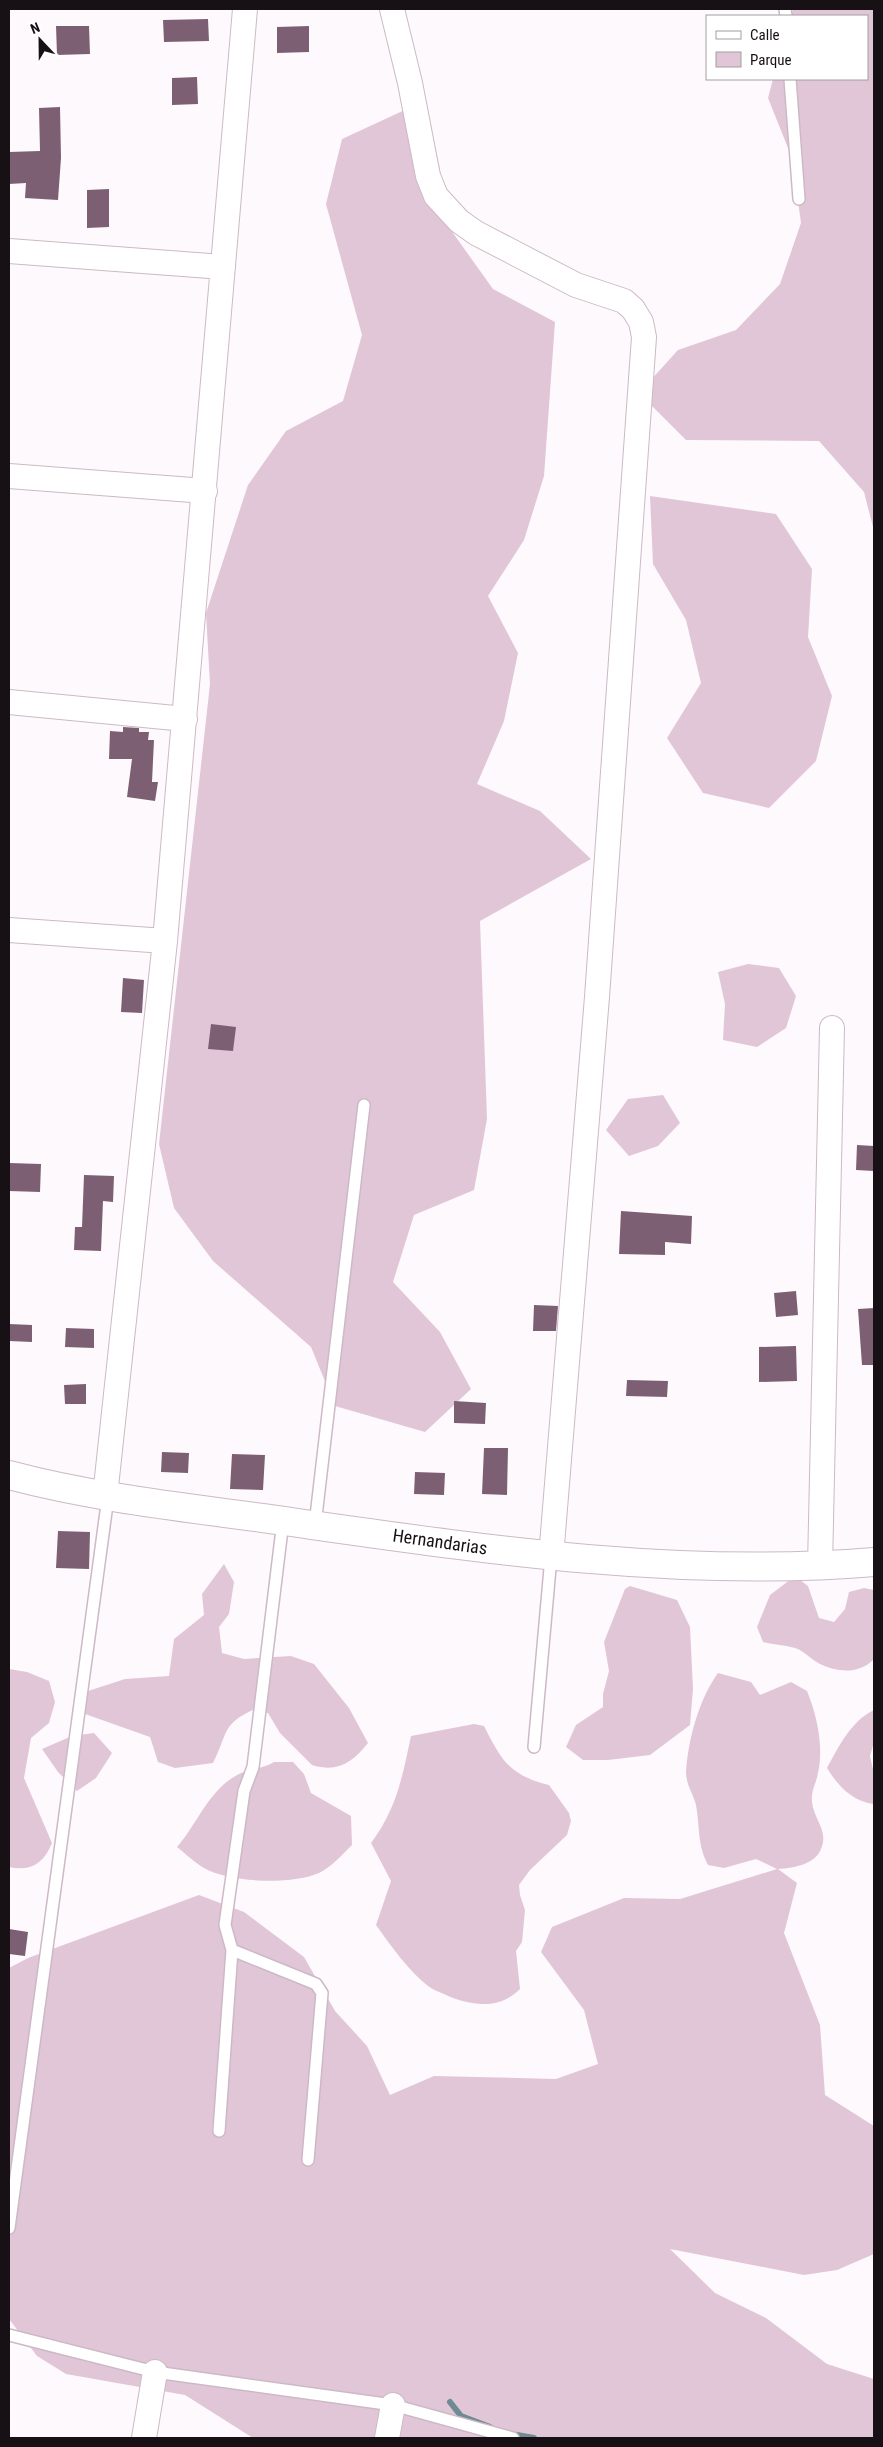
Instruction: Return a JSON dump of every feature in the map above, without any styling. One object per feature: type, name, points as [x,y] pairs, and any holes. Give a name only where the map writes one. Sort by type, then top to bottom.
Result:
[{"type":"street","points":[[106,1496],[165,941],[205,491],[244,9]]},
{"type":"street","points":[[392,9],[410,83],[428,176],[436,196],[459,221],[484,238],[576,285],[624,300],[634,310],[641,322],[644,337],[598,988],[551,1557]]},
{"type":"street","points":[[9,251],[223,267]]},
{"type":"street","points":[[9,476],[205,491]]},
{"type":"street","points":[[9,702],[185,719]]},
{"type":"street","points":[[9,930],[165,941]]},
{"type":"street","points":[[820,1566],[832,1028]]},
{"type":"street","name":"Hernandarias","points":[[9,1475],[106,1496],[551,1557],[707,1566],[820,1566],[874,1562]]},
{"type":"street","points":[[144,2438],[155,2372]]},
{"type":"street","points":[[387,2438],[393,2405]]},
{"type":"lane","points":[[790,80],[799,199]]},
{"type":"lane","points":[[315,1525],[364,1105]]},
{"type":"lane","points":[[9,2228],[106,1496]]},
{"type":"lane","points":[[219,2130],[232,1950],[225,1925],[244,1791],[253,1767],[283,1520]]},
{"type":"lane","points":[[534,1747],[551,1557]]},
{"type":"lane","points":[[232,1950],[316,1984],[322,1993],[308,2160]]},
{"type":"lane","points":[[9,2335],[155,2372],[393,2405],[513,2438]]},
{"type":"green space","points":[[793,9],[874,9],[874,531],[864,492],[819,441],[686,440],[639,393],[678,350],[736,330],[780,284],[801,223],[792,158],[768,98],[773,80],[868,80],[868,15],[791,15]]},
{"type":"green space","points":[[409,108],[439,165],[453,233],[493,289],[555,322],[544,476],[524,540],[488,596],[518,653],[504,721],[477,784],[540,811],[591,859],[480,921],[487,1119],[474,1190],[414,1215],[393,1282],[440,1332],[471,1389],[425,1432],[335,1406],[311,1347],[213,1261],[174,1208],[159,1144],[210,684],[206,613],[248,485],[286,431],[343,401],[362,335],[326,204],[342,139]]},
{"type":"green space","points":[[650,496],[776,514],[812,569],[808,637],[832,696],[816,761],[769,808],[703,793],[667,738],[701,683],[686,620],[653,564]]},
{"type":"green space","points":[[748,964],[779,968],[796,996],[786,1028],[757,1047],[723,1040],[725,1004],[718,972]]},
{"type":"green space","points":[[663,1095],[680,1123],[658,1146],[629,1156],[606,1130],[628,1099]]},
{"type":"green space","points":[[224,1564],[234,1582],[229,1614],[219,1627],[222,1653],[244,1659],[291,1656],[314,1664],[349,1708],[368,1743],[357,1756],[337,1767],[330,1768],[312,1765],[280,1733],[268,1713],[255,1709],[244,1714],[231,1725],[213,1763],[175,1768],[158,1762],[150,1737],[85,1714],[81,1707],[88,1691],[125,1679],[169,1676],[174,1639],[204,1615],[202,1594]]},
{"type":"green space","points":[[795,1576],[808,1586],[819,1618],[834,1622],[845,1609],[849,1592],[864,1588],[874,1590],[874,1659],[856,1670],[834,1669],[820,1664],[798,1649],[763,1642],[757,1627],[770,1595]]},
{"type":"green space","points":[[630,1586],[677,1600],[690,1627],[693,1689],[690,1725],[650,1755],[608,1760],[583,1760],[566,1747],[576,1725],[603,1707],[603,1694],[609,1671],[604,1642],[625,1589]]},
{"type":"green space","points":[[9,1669],[27,1672],[49,1681],[55,1702],[49,1723],[31,1738],[24,1778],[52,1843],[41,1861],[24,1868],[9,1867]]},
{"type":"green space","points":[[718,1673],[751,1682],[760,1695],[791,1682],[807,1691],[814,1710],[820,1742],[820,1763],[812,1802],[822,1831],[823,1843],[814,1859],[802,1865],[778,1869],[797,1883],[784,1933],[820,2025],[825,2095],[874,2126],[874,2254],[837,2270],[804,2275],[670,2249],[715,2293],[766,2318],[827,2364],[874,2379],[874,2438],[253,2438],[185,2395],[66,2374],[37,2356],[9,2319],[9,1968],[28,1958],[199,1895],[244,1912],[304,1957],[335,2011],[367,2046],[390,2095],[434,2076],[556,2079],[598,2064],[584,2010],[541,1952],[552,1927],[624,1898],[680,1899],[777,1869],[756,1859],[724,1868],[708,1865],[704,1857],[699,1835],[696,1805],[687,1781],[686,1772],[692,1733],[700,1707],[711,1683]]},
{"type":"green space","points":[[874,1710],[874,1742],[870,1756],[874,1774],[873,1804],[858,1800],[846,1792],[827,1768],[852,1727]]},
{"type":"green space","points":[[474,1724],[484,1726],[496,1749],[508,1765],[524,1776],[549,1785],[569,1813],[571,1821],[567,1835],[530,1870],[519,1885],[525,1910],[522,1942],[516,1951],[520,1989],[512,1996],[503,2000],[484,2004],[455,1999],[428,1986],[407,1965],[376,1925],[391,1881],[371,1843],[393,1805],[411,1736]]},
{"type":"green space","points":[[94,1733],[112,1753],[96,1778],[77,1791],[58,1772],[42,1749],[72,1736]]},
{"type":"green space","points":[[274,1762],[293,1762],[304,1774],[311,1793],[351,1816],[352,1845],[336,1860],[319,1873],[307,1877],[261,1881],[229,1877],[215,1873],[204,1868],[177,1847],[211,1798],[227,1782],[237,1775]]},
{"type":"building","points":[[208,19],[209,41],[164,42],[163,20]]},
{"type":"building","points":[[56,26],[89,26],[90,54],[57,55]]},
{"type":"building","points":[[309,26],[309,52],[277,53],[277,27]]},
{"type":"building","points":[[197,77],[198,104],[172,105],[172,78]]},
{"type":"building","points":[[60,107],[61,158],[58,200],[25,198],[26,183],[9,184],[9,152],[40,151],[39,108]]},
{"type":"building","points":[[109,189],[109,227],[87,228],[87,190]]},
{"type":"building","points":[[123,727],[139,728],[139,732],[149,732],[148,740],[154,740],[152,782],[158,782],[155,801],[127,797],[132,759],[109,759],[110,731],[123,732]]},
{"type":"building","points":[[123,978],[144,980],[142,1013],[121,1012]]},
{"type":"building","points":[[211,1024],[236,1027],[233,1051],[208,1049]]},
{"type":"building","points":[[857,1145],[874,1146],[874,1171],[856,1170]]},
{"type":"building","points":[[9,1163],[41,1164],[40,1192],[9,1191]]},
{"type":"building","points":[[84,1175],[114,1176],[113,1202],[103,1201],[101,1251],[74,1250],[75,1227],[82,1227]]},
{"type":"building","points":[[621,1211],[692,1216],[691,1244],[665,1242],[665,1255],[619,1254]]},
{"type":"building","points":[[796,1291],[798,1315],[776,1317],[774,1293]]},
{"type":"building","points":[[534,1305],[558,1306],[556,1331],[533,1331]]},
{"type":"building","points":[[874,1308],[874,1365],[862,1365],[858,1309]]},
{"type":"building","points":[[9,1324],[32,1325],[32,1342],[9,1341]]},
{"type":"building","points":[[66,1328],[94,1329],[94,1348],[65,1347]]},
{"type":"building","points":[[796,1346],[797,1381],[759,1382],[759,1347]]},
{"type":"building","points":[[627,1380],[668,1381],[667,1397],[626,1396]]},
{"type":"building","points":[[86,1384],[86,1404],[65,1404],[64,1385]]},
{"type":"building","points":[[454,1401],[486,1403],[485,1424],[454,1423]]},
{"type":"building","points":[[484,1448],[508,1448],[507,1495],[482,1494]]},
{"type":"building","points":[[162,1452],[189,1453],[188,1473],[161,1472]]},
{"type":"building","points":[[232,1454],[265,1455],[263,1490],[230,1489]]},
{"type":"building","points":[[415,1472],[445,1473],[444,1495],[414,1494]]},
{"type":"building","points":[[58,1531],[90,1532],[89,1569],[56,1568]]},
{"type":"building","points":[[9,1929],[28,1932],[25,1956],[9,1954]]},
{"type":"waterway","points":[[450,2402],[461,2416],[490,2427]]},
{"type":"waterway","points":[[511,2434],[534,2438]]}]
